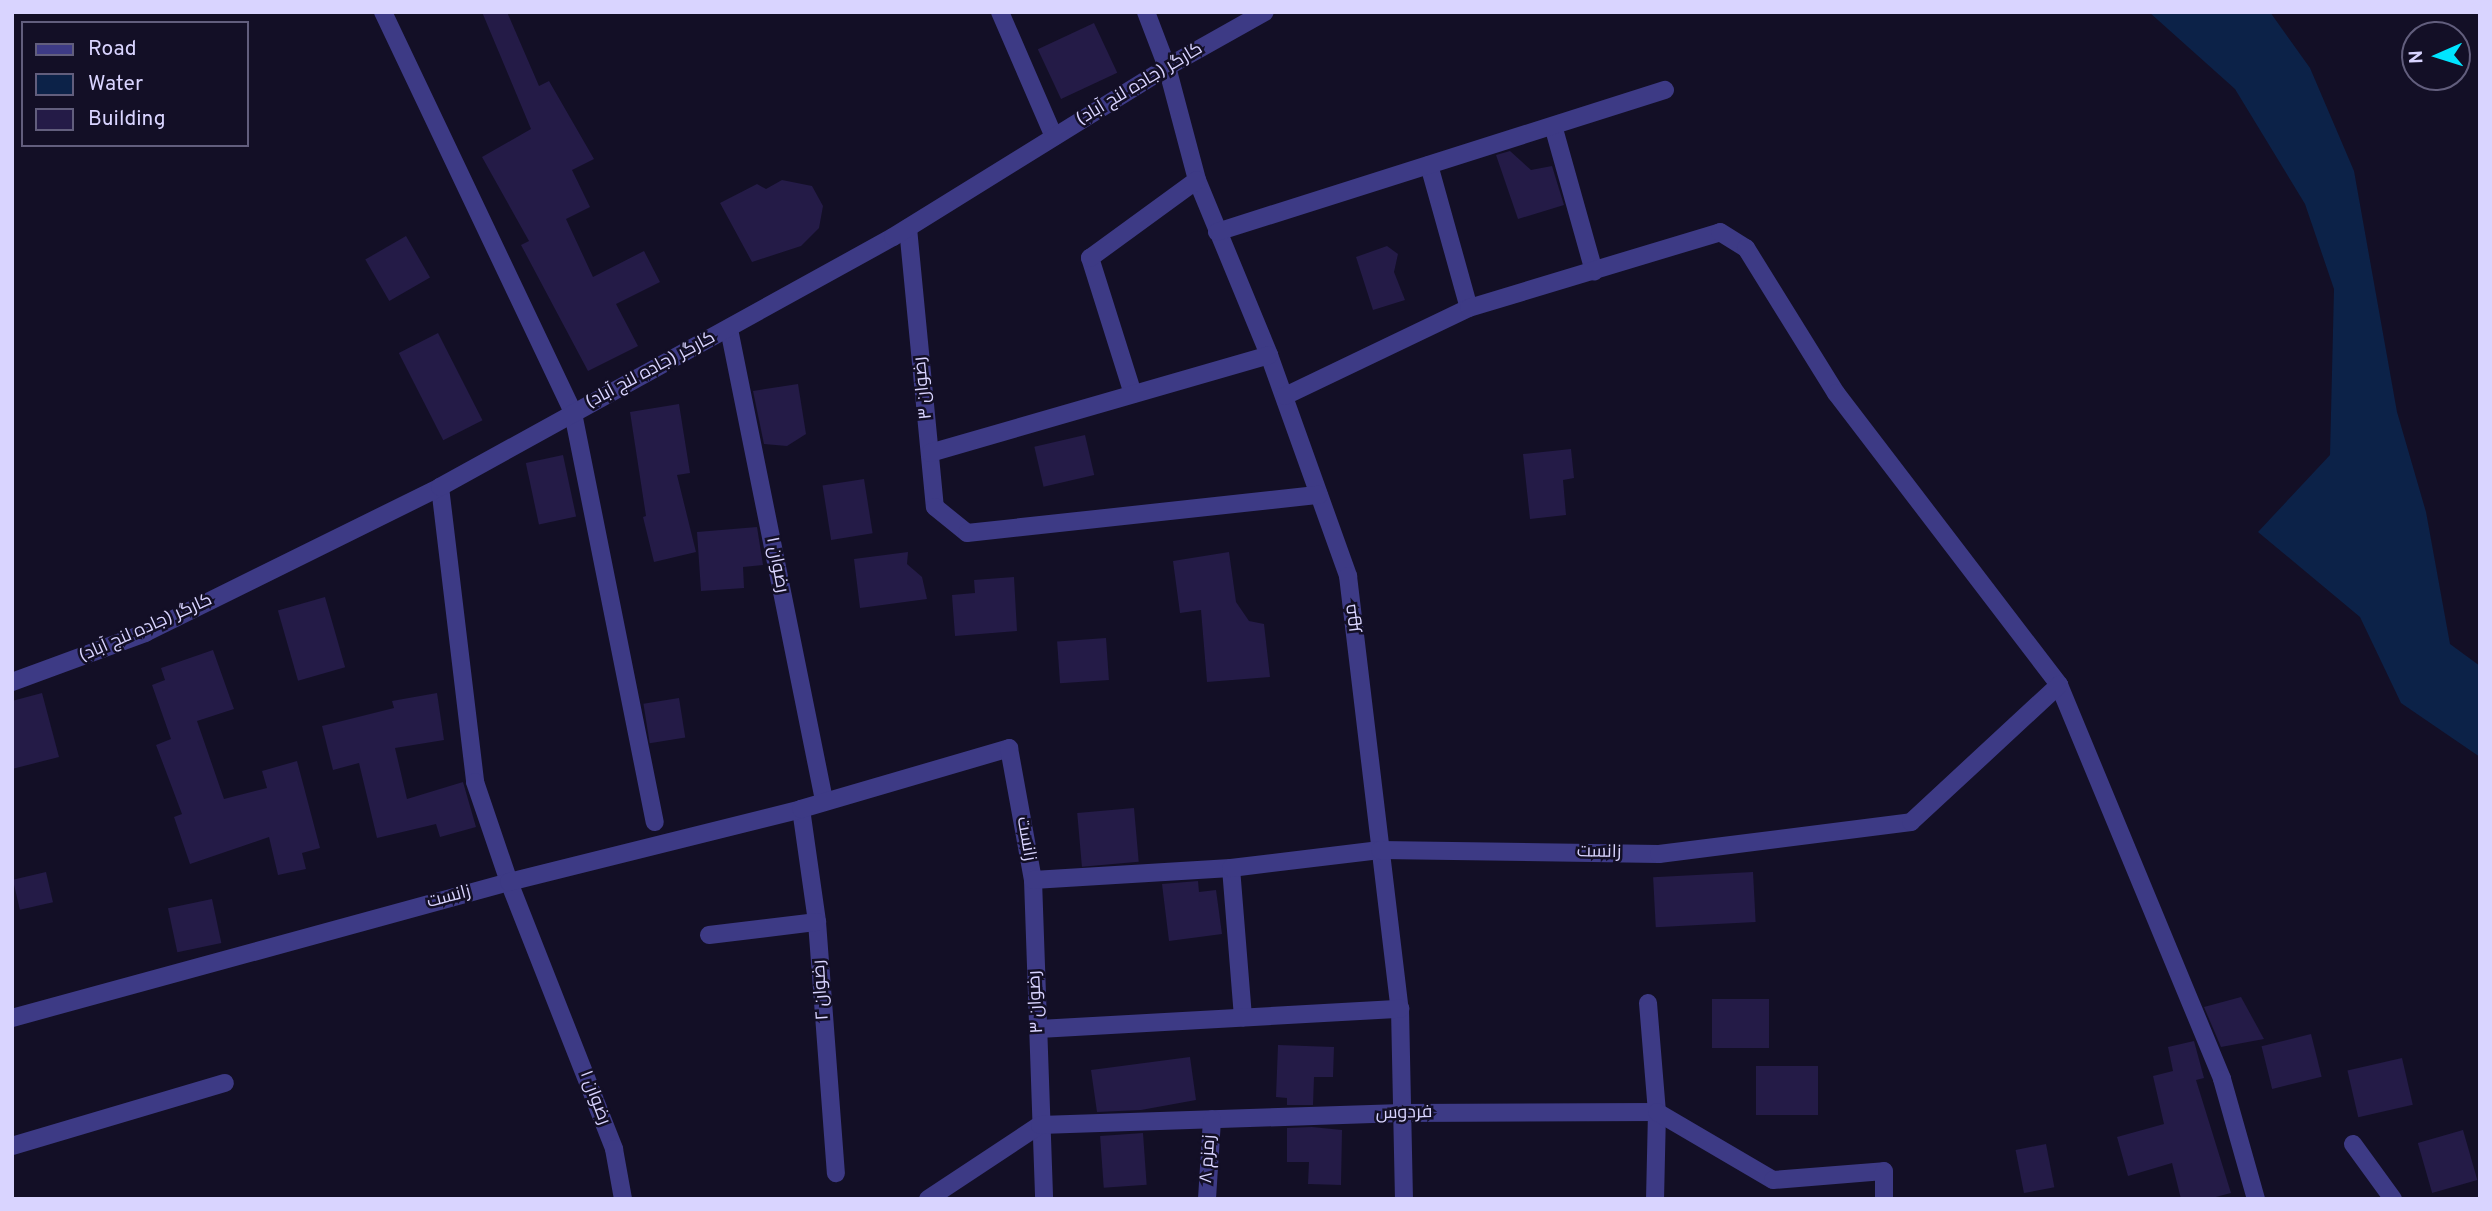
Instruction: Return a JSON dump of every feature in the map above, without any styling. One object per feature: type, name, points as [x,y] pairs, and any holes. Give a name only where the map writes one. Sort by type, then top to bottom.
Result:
[{"type":"street","points":[[383,12],[573,413],[655,822]]},
{"type":"street","points":[[1000,12],[1054,137]]},
{"type":"street","name":"مهر","points":[[1146,12],[1167,67],[1197,180],[1285,396],[1348,576],[1400,1009],[1404,1199]]},
{"type":"street","name":"کارگر (جاده لنج آباد)","points":[[12,682],[145,633],[440,487],[908,228],[1167,67],[1265,12]]},
{"type":"street","points":[[1217,232],[1429,165],[1554,129],[1665,90]]},
{"type":"street","points":[[1554,129],[1594,271]]},
{"type":"street","points":[[1429,165],[1469,308]]},
{"type":"street","points":[[1133,394],[1090,258],[1197,180]]},
{"type":"street","name":"رضوان ۳","points":[[908,228],[935,507],[967,533],[1319,495]]},
{"type":"street","points":[[1285,396],[1469,308],[1720,232],[1746,248],[1836,393],[2059,685],[2222,1079],[2256,1199]]},
{"type":"street","name":"رضوان ۱","points":[[729,329],[824,801]]},
{"type":"street","points":[[930,453],[1269,355]]},
{"type":"street","name":"رضوان ۱","points":[[440,487],[475,782],[509,882],[614,1149],[624,1199]]},
{"type":"street","name":"زانست","points":[[12,1018],[509,882],[801,809],[1009,748],[1033,880],[1231,868],[1380,850],[1659,854],[1911,822],[2059,685]]},
{"type":"street","name":"رضوان ۲","points":[[801,809],[817,922],[836,1172]]},
{"type":"street","points":[[1231,868],[1242,1018]]},
{"type":"street","name":"رضوان ۳","points":[[1033,880],[1044,1199]]},
{"type":"street","points":[[709,935],[817,922]]},
{"type":"street","points":[[1648,1003],[1657,1112],[1655,1199]]},
{"type":"street","points":[[1039,1029],[1400,1009]]},
{"type":"street","points":[[12,1146],[225,1083]]},
{"type":"street","points":[[1657,1112],[1773,1180],[1884,1171],[1884,1199]]},
{"type":"street","name":"فردوس","points":[[1040,1125],[1402,1113],[1657,1112]]},
{"type":"street","name":"زمزم ۸","points":[[1207,1199],[1212,1119]]},
{"type":"street","points":[[928,1199],[1040,1125]]},
{"type":"street","points":[[2353,1144],[2393,1199]]},
{"type":"water","points":[[2149,12],[2270,12],[2310,68],[2354,171],[2397,412],[2426,512],[2450,644],[2480,666],[2480,757],[2401,703],[2360,617],[2258,532],[2330,455],[2334,289],[2305,204],[2235,89]]},
{"type":"building","points":[[482,12],[507,12],[539,86],[549,81],[594,159],[572,170],[590,207],[566,219],[593,277],[644,251],[660,282],[616,304],[638,346],[588,371],[521,245],[529,241],[482,157],[531,129]]},
{"type":"building","points":[[1094,23],[1117,73],[1061,99],[1038,49]]},
{"type":"building","points":[[1510,151],[1531,170],[1552,166],[1564,205],[1518,219],[1496,155]]},
{"type":"building","points":[[782,180],[812,186],[823,206],[819,228],[801,246],[752,262],[720,203],[757,184],[766,189]]},
{"type":"building","points":[[406,236],[430,278],[389,301],[365,260]]},
{"type":"building","points":[[1387,246],[1398,254],[1394,272],[1405,300],[1373,310],[1356,257]]},
{"type":"building","points":[[438,333],[482,420],[443,440],[399,353]]},
{"type":"building","points":[[798,384],[806,434],[787,446],[764,444],[753,391]]},
{"type":"building","points":[[679,404],[690,473],[677,475],[696,552],[654,562],[643,517],[646,516],[630,412]]},
{"type":"building","points":[[1085,435],[1094,475],[1044,487],[1034,447]]},
{"type":"building","points":[[1571,449],[1574,478],[1563,480],[1566,515],[1530,519],[1523,454]]},
{"type":"building","points":[[563,455],[576,517],[539,525],[526,463]]},
{"type":"building","points":[[864,479],[873,533],[831,540],[823,486]]},
{"type":"building","points":[[757,527],[763,565],[743,567],[744,588],[701,591],[697,532]]},
{"type":"building","points":[[908,552],[907,564],[922,577],[927,599],[860,608],[854,559]]},
{"type":"building","points":[[1229,552],[1236,602],[1249,621],[1264,624],[1270,677],[1207,682],[1201,610],[1180,613],[1173,561]]},
{"type":"building","points":[[1014,577],[1017,631],[955,636],[952,595],[975,593],[974,580]]},
{"type":"building","points":[[325,597],[345,667],[298,681],[278,611]]},
{"type":"building","points":[[1106,638],[1109,680],[1060,683],[1057,641]]},
{"type":"building","points":[[213,650],[234,709],[197,721],[224,799],[267,788],[262,771],[297,761],[320,848],[302,853],[306,869],[278,875],[269,837],[190,864],[174,817],[182,814],[156,745],[171,739],[152,685],[165,680],[161,668]]},
{"type":"building","points":[[42,693],[59,757],[12,769],[12,701]]},
{"type":"building","points":[[437,693],[444,740],[395,748],[407,799],[463,782],[476,827],[440,837],[436,824],[377,838],[359,763],[333,770],[322,726],[394,708],[392,701]]},
{"type":"building","points":[[679,698],[685,738],[650,743],[643,704]]},
{"type":"building","points":[[1134,808],[1139,862],[1082,867],[1077,813]]},
{"type":"building","points":[[46,872],[53,902],[20,910],[13,880]]},
{"type":"building","points":[[1753,872],[1756,922],[1656,927],[1653,877]]},
{"type":"building","points":[[1198,881],[1199,892],[1216,890],[1222,934],[1169,941],[1162,884]]},
{"type":"building","points":[[212,899],[221,943],[177,952],[168,908]]},
{"type":"building","points":[[2241,997],[2264,1039],[2221,1047],[2204,1007]]},
{"type":"building","points":[[1712,999],[1769,999],[1769,1048],[1712,1048]]},
{"type":"building","points":[[2311,1034],[2322,1077],[2272,1089],[2262,1046]]},
{"type":"building","points":[[2194,1041],[2204,1078],[2196,1080],[2231,1193],[2208,1199],[2181,1199],[2172,1163],[2128,1176],[2117,1137],[2164,1124],[2153,1076],[2173,1071],[2168,1047]]},
{"type":"building","points":[[1278,1045],[1334,1047],[1333,1077],[1314,1077],[1313,1105],[1287,1105],[1287,1098],[1276,1097]]},
{"type":"building","points":[[1190,1057],[1196,1100],[1141,1110],[1097,1112],[1091,1070]]},
{"type":"building","points":[[2402,1058],[2413,1105],[2358,1117],[2347,1071]]},
{"type":"building","points":[[1756,1066],[1818,1066],[1818,1115],[1756,1115]]},
{"type":"building","points":[[1287,1128],[1342,1130],[1341,1185],[1308,1184],[1309,1162],[1287,1162]]},
{"type":"building","points":[[2463,1130],[2477,1180],[2432,1193],[2418,1143]]},
{"type":"building","points":[[1143,1133],[1147,1185],[1104,1188],[1100,1136]]},
{"type":"building","points":[[2046,1144],[2054,1187],[2024,1193],[2016,1150]]}]
